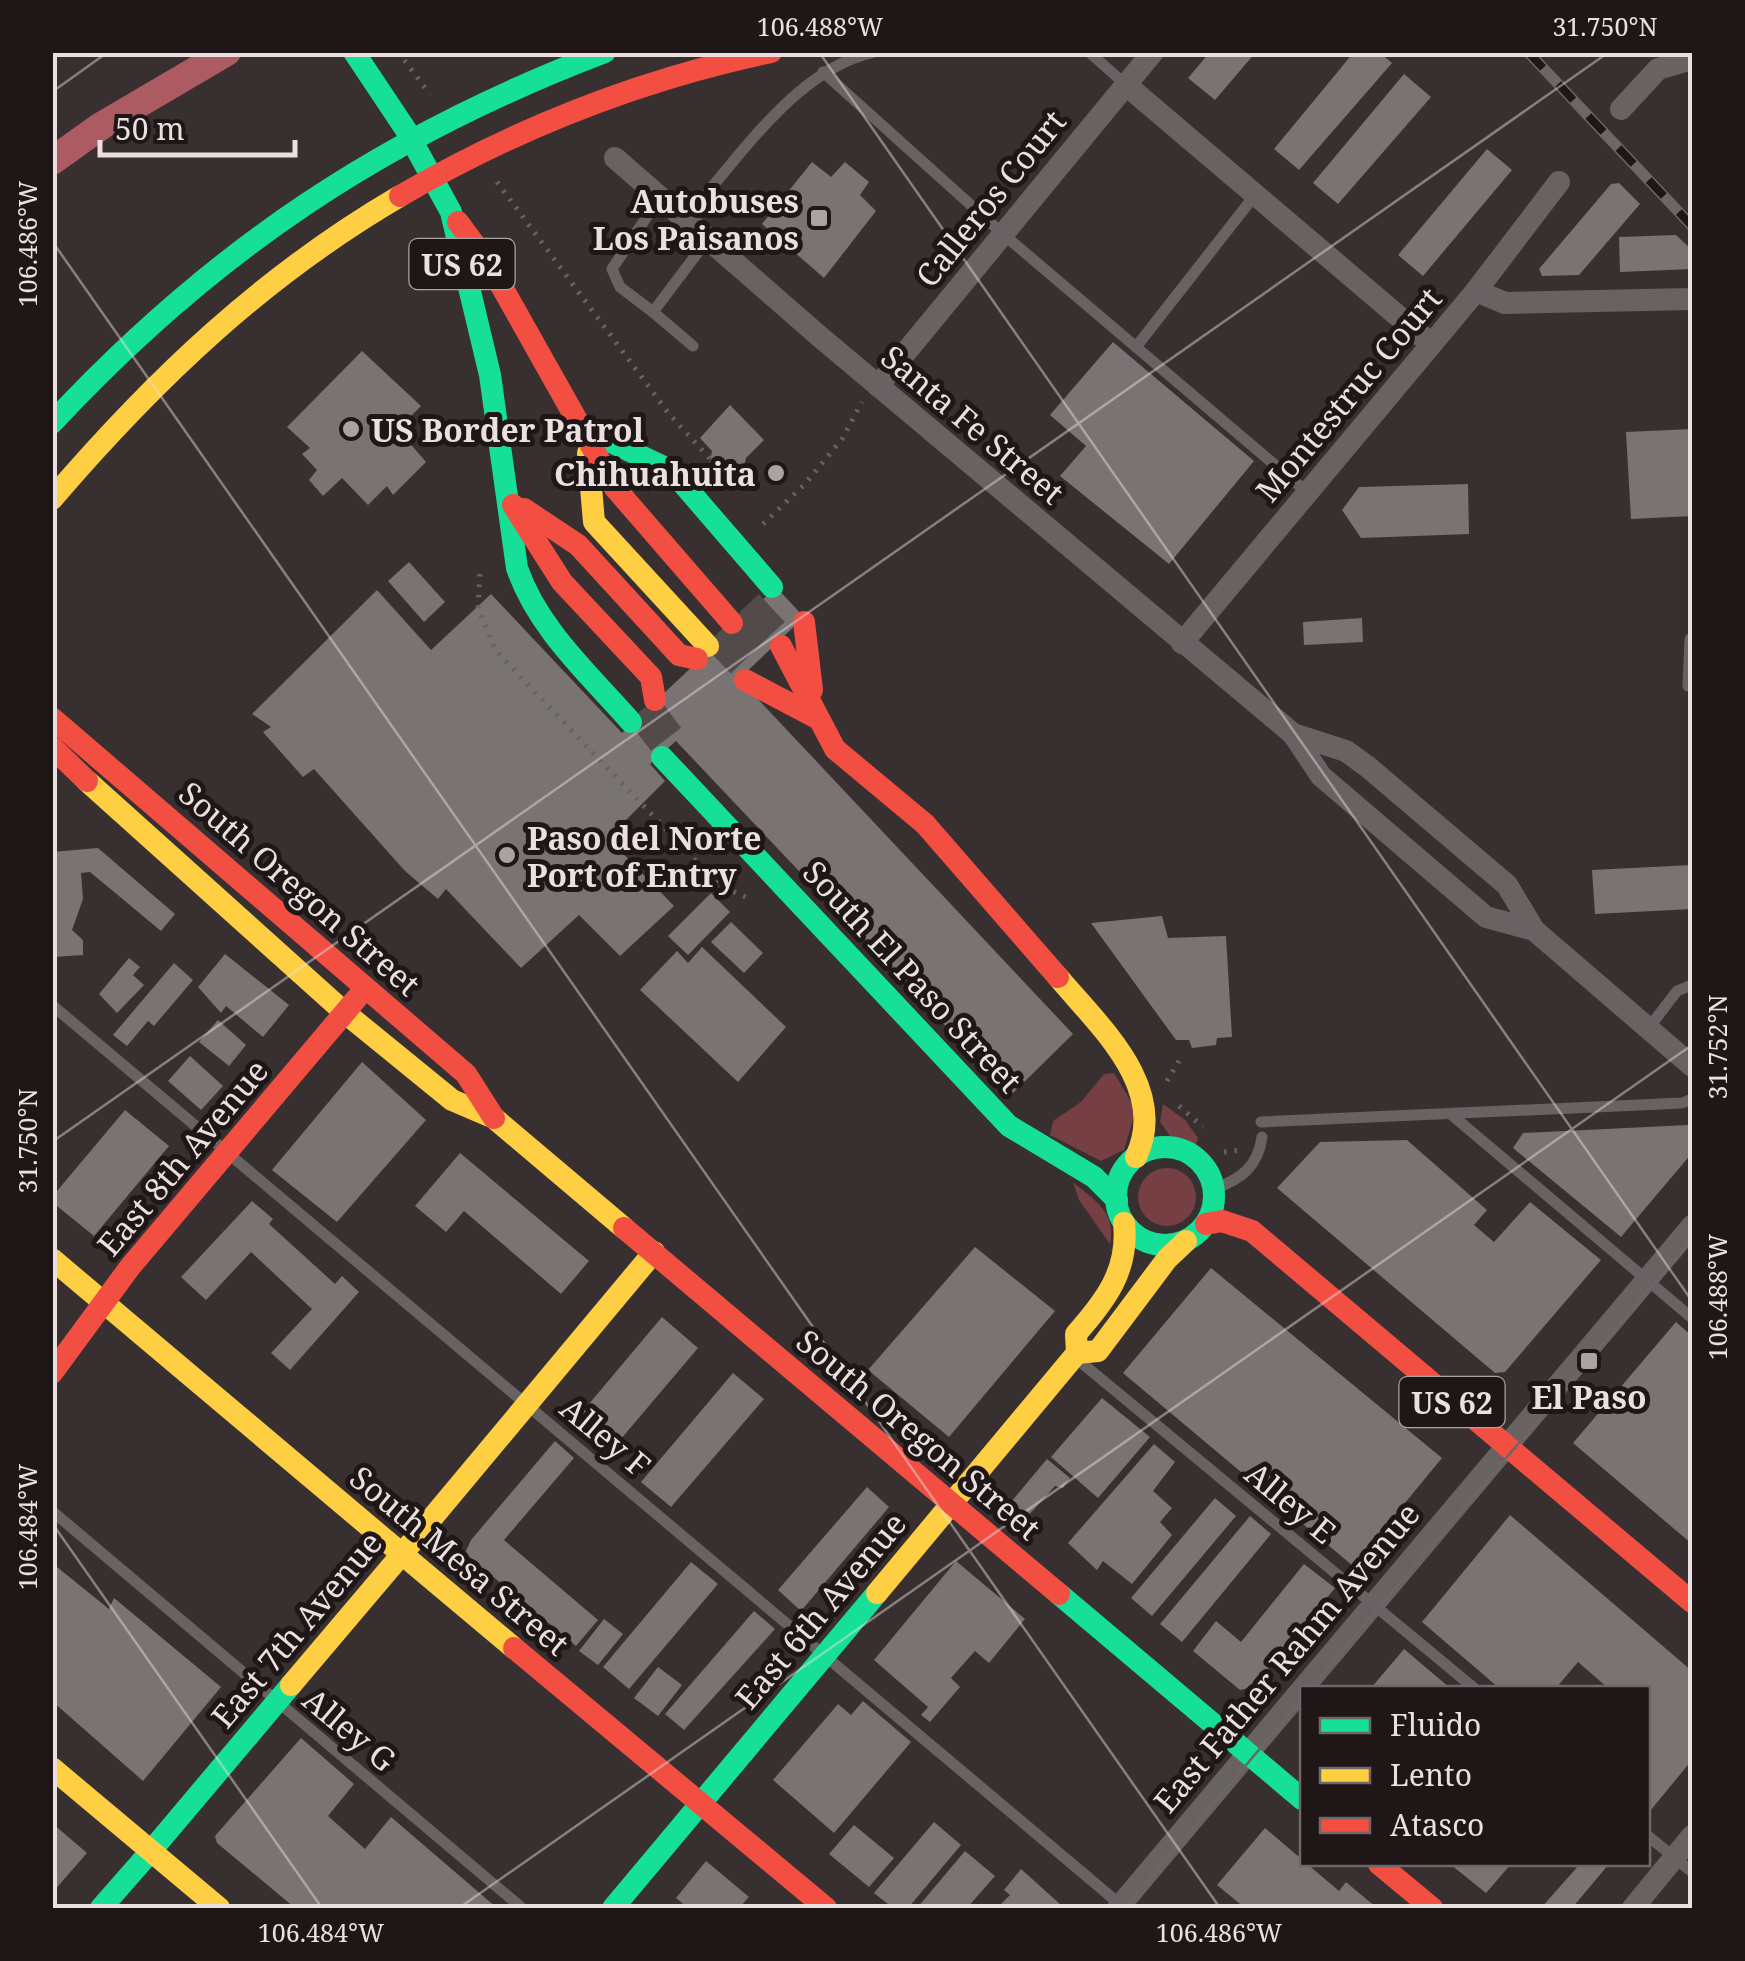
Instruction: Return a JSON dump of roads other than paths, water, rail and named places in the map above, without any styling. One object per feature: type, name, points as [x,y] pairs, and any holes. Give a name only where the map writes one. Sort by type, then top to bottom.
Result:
[{"type":"main road","name":"US 62","points":[[354,52],[406,130],[451,212],[489,264],[586,430],[615,488],[733,622]]},
{"type":"main road","points":[[52,423],[144,328],[273,222],[341,177],[438,124],[605,52]]},
{"type":"main road","points":[[52,498],[157,384],[259,290],[378,209],[584,102],[702,64],[771,52]]},
{"type":"main road","name":"US 62","points":[[451,212],[490,375],[517,568],[526,597],[643,710],[651,677],[562,582],[509,499]]},
{"type":"main road","points":[[52,527],[154,409],[233,330],[259,290]]},
{"type":"main road","name":"US 62","points":[[586,430],[594,522],[733,622]]},
{"type":"main road","points":[[509,499],[578,546],[679,655],[733,622],[672,471],[586,430]]},
{"type":"main road","points":[[774,652],[844,759],[925,824],[1106,1030],[1145,1098],[1146,1136],[1122,1174],[1120,1211],[1133,1234],[1155,1244],[1186,1240],[1206,1224],[1214,1190],[1210,1175],[1189,1153],[1163,1147],[1136,1157]]},
{"type":"main road","points":[[774,652],[816,718]]},
{"type":"main road","points":[[774,652],[816,718]]},
{"type":"main road","name":"South Oregon Street","points":[[52,718],[466,1074],[494,1118]]},
{"type":"main road","name":"South Oregon Street","points":[[52,748],[344,1012],[452,1100],[494,1118],[1300,1797]]},
{"type":"main road","name":"South El Paso Street","points":[[671,759],[1008,1126],[1036,1146],[1092,1172],[1120,1211]]},
{"type":"main road","name":"East 8th Avenue","points":[[52,1372],[228,1151],[367,987]]},
{"type":"main road","name":"East 6th Avenue","points":[[613,1908],[1075,1355],[1076,1334],[1108,1297],[1122,1273],[1128,1251],[1120,1211]]},
{"type":"main road","name":"US 62","points":[[1206,1224],[1222,1221],[1252,1230],[1692,1602]]},
{"type":"main road","name":"East 6th Avenue","points":[[1075,1355],[1098,1351],[1166,1258],[1186,1240]]},
{"type":"main road","name":"East 7th Avenue","points":[[101,1908],[654,1252]]},
{"type":"main road","name":"South Mesa Street","points":[[52,1260],[826,1908]]},
{"type":"main road","points":[[52,1768],[219,1908]]},
{"type":"main road","points":[[1381,1866],[1432,1908]]},
{"type":"street","name":"Calleros Court","points":[[878,386],[1153,52]]},
{"type":"street","points":[[1621,109],[1658,68],[1686,59]]},
{"type":"street","points":[[1126,84],[1432,344]]},
{"type":"street","name":"Santa Fe Street","points":[[615,158],[878,386],[1293,734],[1321,776],[1486,917],[1534,930]]},
{"type":"street","name":"Montestruc Court","points":[[1182,643],[1476,291],[1558,182]]},
{"type":"street","points":[[1476,291],[1505,303],[1692,299]]},
{"type":"street","name":"Santa Fe Street","points":[[1293,734],[1346,751],[1368,767],[1507,884],[1534,930],[1692,1066]]},
{"type":"street","points":[[52,780],[86,781]]},
{"type":"street","name":"East Father Rahm Avenue","points":[[1304,1686],[1692,1226]]},
{"type":"street","name":"East Father Rahm Avenue","points":[[1122,1907],[1300,1690]]},
{"type":"street","points":[[1633,1908],[1683,1865],[1692,1836]]},
{"type":"lane","points":[[685,219],[802,88],[845,58],[874,52]]},
{"type":"lane","points":[[1088,52],[1126,84]]},
{"type":"lane","points":[[823,72],[1003,234],[1308,492]]},
{"type":"lane","points":[[1136,347],[1255,194]]},
{"type":"lane","points":[[660,197],[612,269],[620,287],[692,346]]},
{"type":"lane","points":[[653,312],[708,238]]},
{"type":"lane","points":[[1688,686],[1690,639]]},
{"type":"lane","points":[[1648,1029],[1677,991],[1692,985]]},
{"type":"lane","name":"Alley F","points":[[52,1005],[1122,1907]]},
{"type":"lane","points":[[1260,1122],[1453,1116],[1682,1103],[1692,1098]]},
{"type":"lane","points":[[1453,1116],[1692,1318]]},
{"type":"lane","points":[[1214,1190],[1246,1173],[1255,1163],[1262,1137]]},
{"type":"lane","name":"Alley E","points":[[1075,1355],[1472,1686]]},
{"type":"lane","name":"Alley G","points":[[52,1512],[522,1908]]},
{"type":"lane","points":[[1650,1838],[1683,1865]]},
{"type":"waterway","points":[[52,161],[101,126],[227,52]]},
{"type":"tunnel","points":[[745,607],[781,646]]},
{"type":"tunnel","points":[[718,633],[755,671]]},
{"type":"tunnel","points":[[643,709],[672,747]]},
{"type":"tram line","points":[[1313,1686],[1692,1239]]},
{"type":"tram line","points":[[1125,1908],[1300,1701]]},
{"type":"railway","points":[[1528,52],[1692,226]]},
{"type":"place","name":"Autobuses Los Paisanos","points":[[819,218]]},
{"type":"place","name":"US Border Patrol","points":[[351,429]]},
{"type":"place","name":"Chihuahuita","points":[[776,473]]},
{"type":"place","name":"Paso del Norte Port of Entry","points":[[507,855]]},
{"type":"place","name":"El Paso","points":[[1589,1361]]}]
